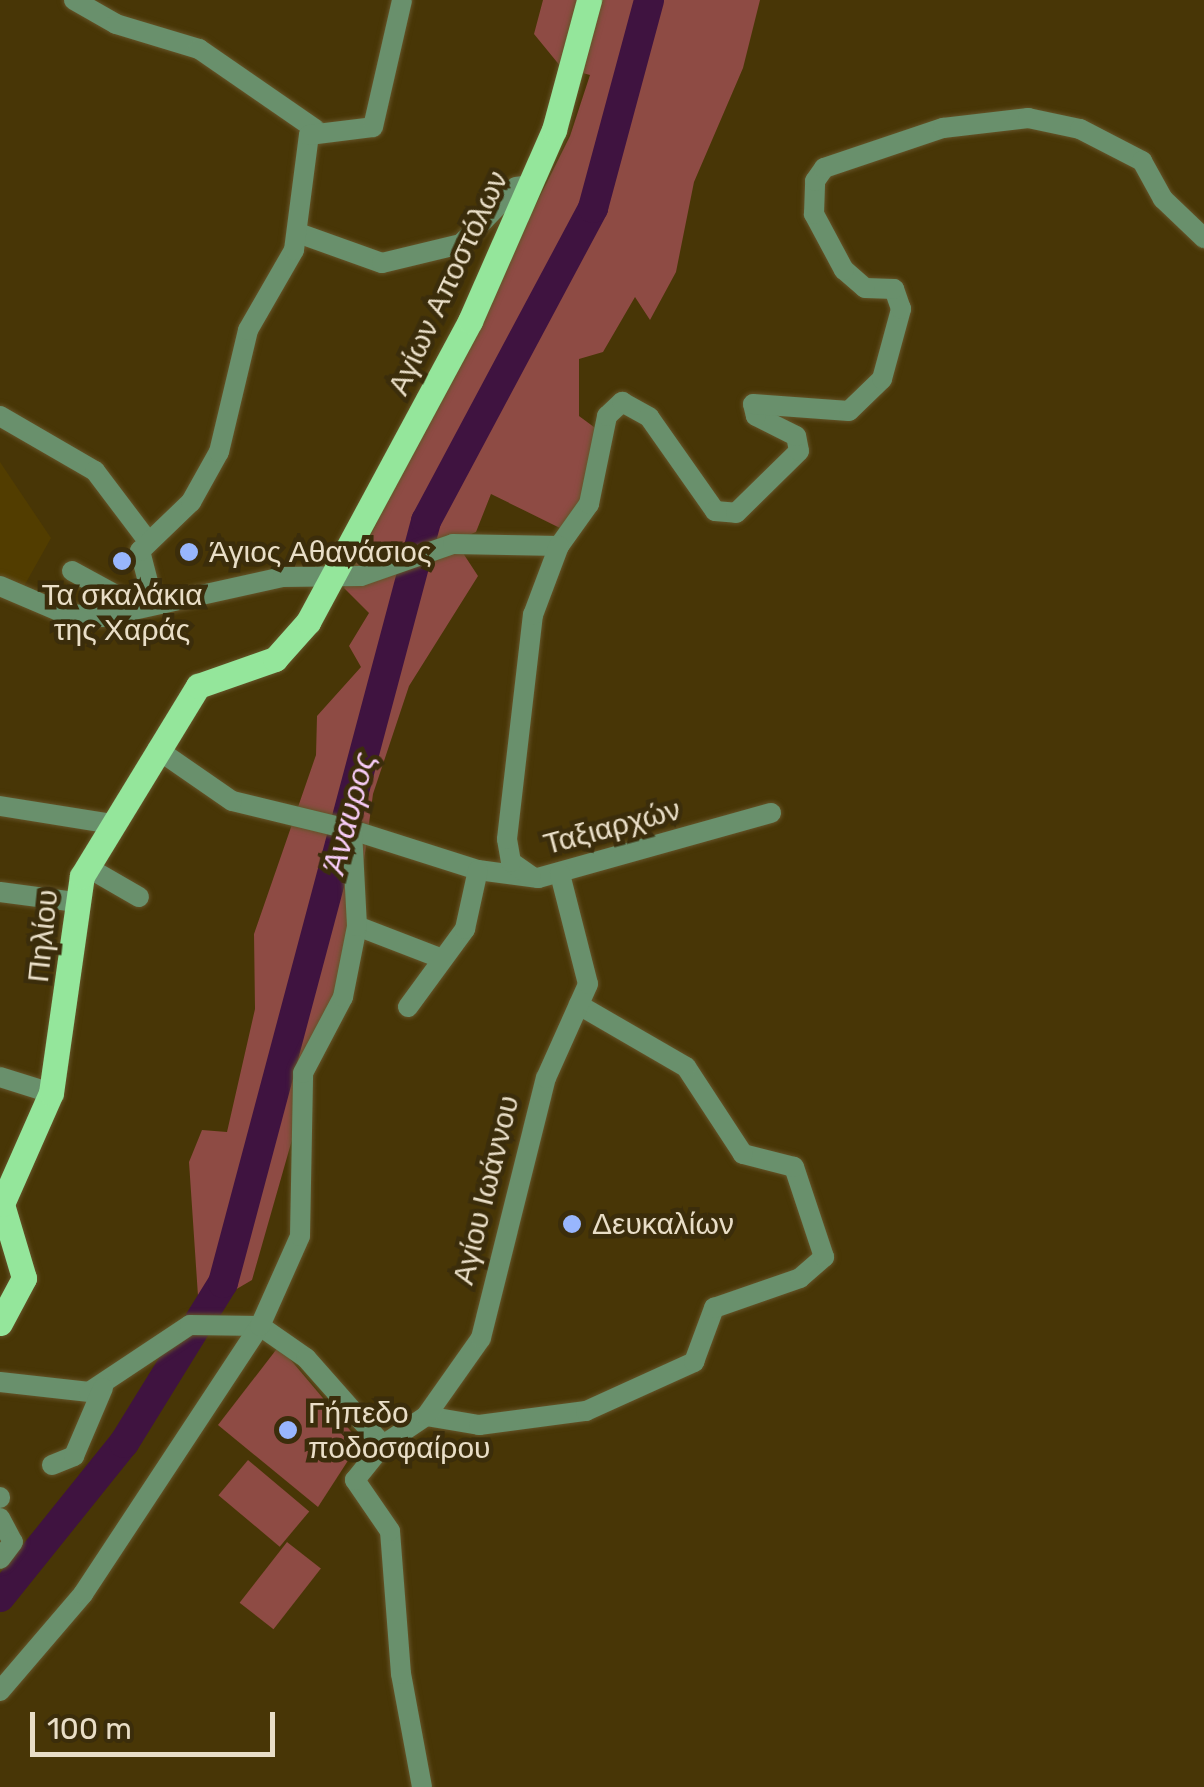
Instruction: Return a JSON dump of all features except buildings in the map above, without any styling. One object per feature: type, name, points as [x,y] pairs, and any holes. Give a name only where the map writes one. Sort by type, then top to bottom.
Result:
[{"type":"main road","name":"Αγίων Αποστόλων","points":[[330,579],[456,350],[530,185],[589,0]]},
{"type":"main road","name":"Πηλίου","points":[[0,1324],[24,1278],[1,1211],[51,1093],[76,902],[87,867],[204,679],[268,663],[292,646],[330,579]]},
{"type":"street","points":[[74,0],[106,20],[199,50],[314,129],[371,130],[402,0]]},
{"type":"street","points":[[538,878],[511,862],[507,839],[533,615],[559,546],[589,504],[616,406],[632,403],[649,417],[728,516],[781,477],[798,451],[789,430],[754,414],[756,400],[848,412],[882,379],[902,303],[894,290],[854,283],[824,236],[811,197],[824,168],[943,128],[1049,120],[1142,160],[1164,200],[1204,238]]},
{"type":"street","points":[[147,607],[138,565],[148,541],[184,511],[213,467],[248,330],[298,234],[314,129]]},
{"type":"street","points":[[298,234],[382,262],[461,244],[516,187],[530,185]]},
{"type":"street","points":[[0,416],[95,471],[148,541]]},
{"type":"street","points":[[0,586],[79,617],[147,607],[284,577],[330,579],[472,544],[559,546]]},
{"type":"street","points":[[72,571],[147,607]]},
{"type":"street","name":"Ταξιαρχών","points":[[157,749],[232,801],[313,815],[478,870],[538,878],[771,813]]},
{"type":"street","points":[[0,806],[112,824]]},
{"type":"street","points":[[0,1692],[83,1594],[260,1326],[300,1236],[303,1072],[343,998],[357,926],[350,829]]},
{"type":"street","points":[[87,867],[138,897]]},
{"type":"street","points":[[408,1007],[440,958],[465,929],[478,870]]},
{"type":"street","name":"Αγίου Ιωάννου","points":[[422,1787],[401,1674],[390,1531],[355,1480],[383,1445],[426,1416],[477,1350],[546,1078],[578,1005],[587,963],[560,874]]},
{"type":"street","points":[[0,892],[76,902]]},
{"type":"street","points":[[357,926],[440,958]]},
{"type":"street","points":[[426,1416],[479,1425],[586,1411],[694,1362],[711,1310],[800,1278],[824,1257],[794,1166],[743,1154],[686,1067],[578,1005]]},
{"type":"street","points":[[0,1077],[51,1093]]},
{"type":"street","points":[[52,1465],[74,1456],[103,1388],[190,1325],[260,1326],[306,1358],[383,1445]]},
{"type":"street","points":[[0,1382],[103,1388]]},
{"type":"street","points":[[0,1518],[13,1542],[0,1559]]},
{"type":"shaded area","points":[[543,0],[760,0],[743,68],[694,182],[676,272],[650,320],[635,297],[603,352],[579,359],[579,416],[598,430],[585,494],[564,530],[491,494],[476,532],[464,537],[461,550],[478,576],[409,686],[373,794],[357,912],[252,1280],[199,1311],[189,1162],[202,1130],[227,1132],[255,1009],[254,934],[316,755],[317,716],[361,667],[349,646],[369,613],[344,588],[570,136],[590,75],[561,67],[534,34]]},
{"type":"shaded area","points":[[0,462],[51,538],[23,588],[0,576]]},
{"type":"shaded area","name":"Γήπεδο ποδοσφαίρου","points":[[279,1346],[360,1442],[318,1507],[218,1425]]},
{"type":"shaded area","points":[[248,1460],[309,1511],[280,1547],[218,1495]]},
{"type":"shaded area","points":[[287,1542],[321,1568],[273,1629],[240,1603]]},
{"type":"waterway","name":"Άναυρος","points":[[0,1597],[124,1443],[223,1283],[426,521],[593,208],[649,0]]},
{"type":"place","name":"Άγιος Αθανάσιος","points":[[189,552]]},
{"type":"place","name":"Τα σκαλάκια της Χαράς","points":[[122,561]]},
{"type":"place","name":"Δευκαλίων","points":[[572,1224]]},
{"type":"place","name":"Γήπεδο ποδοσφαίρου","points":[[288,1430]]}]
